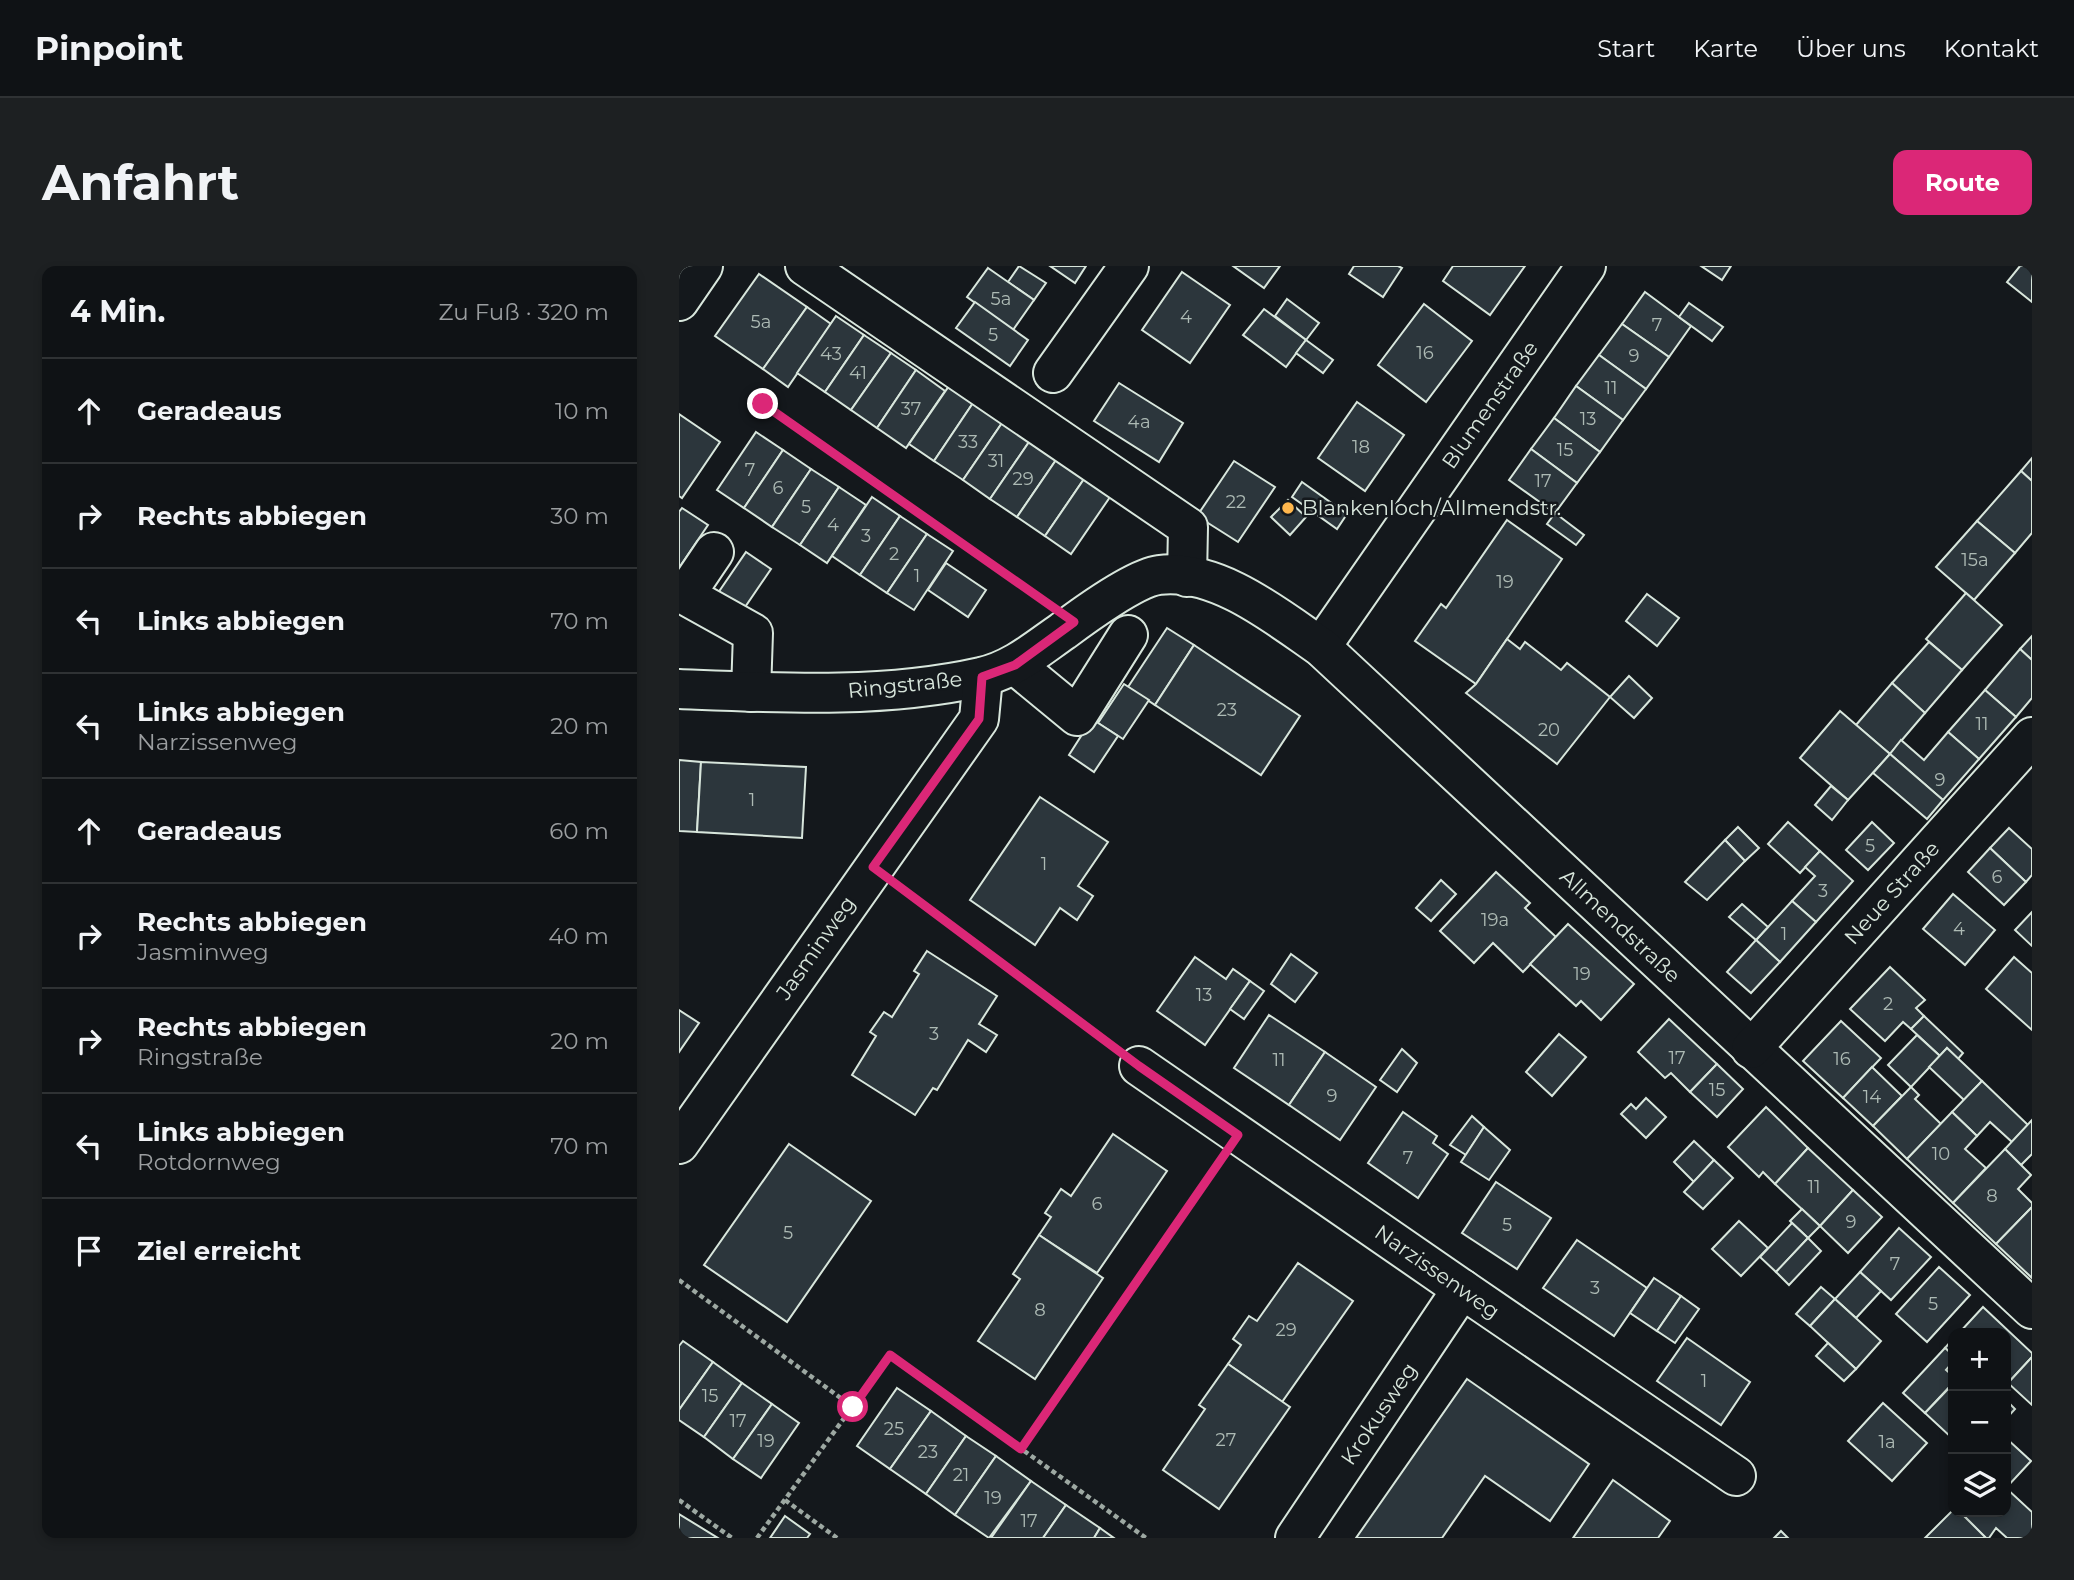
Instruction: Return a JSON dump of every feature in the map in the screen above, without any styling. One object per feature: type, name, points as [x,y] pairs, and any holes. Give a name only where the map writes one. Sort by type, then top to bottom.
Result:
[{"type":"street","points":[[679,300],[703,266]]},
{"type":"street","points":[[805,266],[1188,527],[1187,577]]},
{"type":"street","points":[[1053,373],[1129,266]]},
{"type":"street","name":"Blumenstraße","points":[[1321,647],[1586,266]]},
{"type":"street","points":[[714,552],[685,595],[753,633],[751,692]]},
{"type":"street","name":"Ringstraße","points":[[679,690],[859,692],[923,687],[999,671],[1142,580],[1159,575],[1187,577]]},
{"type":"street","name":"Allmendstraße","points":[[1187,577],[1216,584],[1249,598],[1321,647],[2032,1309]]},
{"type":"street","points":[[999,671],[1077,716],[1128,635]]},
{"type":"street","name":"Jasminweg","points":[[679,1144],[979,719],[999,671]]},
{"type":"street","name":"Neue Straße","points":[[1751,1049],[2032,737]]},
{"type":"street","name":"Narzissenweg","points":[[1139,1066],[1736,1476]]},
{"type":"street","name":"Krokusweg","points":[[1295,1538],[1462,1289]]},
{"type":"path","points":[[763,404],[1074,622]]},
{"type":"path","points":[[873,867],[1139,1066]]},
{"type":"path","points":[[1021,1449],[1238,1135]]},
{"type":"path","points":[[679,1280],[853,1407]]},
{"type":"path","points":[[757,1538],[890,1355],[1146,1538]]},
{"type":"path","points":[[679,1500],[732,1538]]},
{"type":"path","points":[[785,1500],[837,1538]]},
{"type":"building","points":[[1019,266],[1046,283],[1034,300],[1008,282]]},
{"type":"building","points":[[1050,266],[1086,266],[1075,283]]},
{"type":"building","points":[[1233,266],[1280,266],[1264,288]]},
{"type":"building","points":[[1354,266],[1402,268],[1383,297],[1349,274]]},
{"type":"building","points":[[1453,266],[1525,266],[1490,315],[1443,281]]},
{"type":"building","points":[[1701,266],[1731,266],[1722,280]]},
{"type":"building","points":[[2020,266],[2032,266],[2032,302],[2007,282]]},
{"type":"building","points":[[988,268],[1034,300],[1013,330],[967,297]]},
{"type":"building","points":[[1182,272],[1230,305],[1190,363],[1142,330]]},
{"type":"building","points":[[759,274],[807,307],[763,369],[715,336]]},
{"type":"building","points":[[1645,292],[1691,326],[1669,357],[1622,324]]},
{"type":"building","points":[[1287,299],[1319,323],[1306,340],[1275,316]]},
{"type":"building","points":[[975,302],[1028,340],[1010,366],[956,328]]},
{"type":"building","points":[[1689,303],[1723,327],[1712,341],[1679,317]]},
{"type":"building","points":[[1424,304],[1472,341],[1426,402],[1378,365]]},
{"type":"building","points":[[807,307],[831,324],[788,387],[763,369]]},
{"type":"building","points":[[1264,309],[1306,340],[1286,367],[1243,335]]},
{"type":"building","points":[[836,316],[864,335],[825,392],[797,373]]},
{"type":"building","points":[[1622,324],[1669,357],[1646,389],[1599,355]]},
{"type":"building","points":[[864,335],[891,353],[851,410],[825,392]]},
{"type":"building","points":[[1306,340],[1333,360],[1323,373],[1296,353]]},
{"type":"building","points":[[891,353],[916,370],[877,428],[851,410]]},
{"type":"building","points":[[1599,355],[1646,389],[1623,420],[1576,386]]},
{"type":"building","points":[[916,370],[945,391],[906,448],[877,428]]},
{"type":"building","points":[[1119,383],[1183,423],[1159,462],[1094,421]]},
{"type":"building","points":[[949,386],[973,403],[934,461],[909,444]]},
{"type":"building","points":[[1576,386],[1623,420],[1600,452],[1554,418]]},
{"type":"building","points":[[1357,402],[1404,435],[1365,491],[1318,458]]},
{"type":"building","points":[[973,403],[1002,423],[963,480],[934,461]]},
{"type":"building","points":[[679,414],[720,442],[682,498],[679,496]]},
{"type":"building","points":[[1554,418],[1600,452],[1577,483],[1531,449]]},
{"type":"building","points":[[1002,423],[1029,442],[990,499],[963,480]]},
{"type":"building","points":[[756,432],[783,450],[744,508],[717,490]]},
{"type":"building","points":[[1029,442],[1056,460],[1017,517],[990,499]]},
{"type":"building","points":[[1531,449],[1577,483],[1555,513],[1509,480]]},
{"type":"building","points":[[783,450],[811,469],[772,527],[744,508]]},
{"type":"building","points":[[2032,458],[2032,481],[2021,471]]},
{"type":"building","points":[[1056,460],[1084,479],[1045,536],[1017,517]]},
{"type":"building","points":[[1234,461],[1275,487],[1238,542],[1197,516]]},
{"type":"building","points":[[811,469],[839,487],[800,545],[772,527]]},
{"type":"building","points":[[2021,471],[2032,481],[2032,533],[2015,553],[1977,521]]},
{"type":"building","points":[[1084,479],[1110,497],[1071,554],[1045,536]]},
{"type":"building","points":[[1302,482],[1347,514],[1337,529],[1292,497]]},
{"type":"building","points":[[839,487],[866,505],[827,563],[800,545]]},
{"type":"building","points":[[872,497],[900,516],[860,575],[832,556]]},
{"type":"building","name":"Blankenloch/Allmendstr.","points":[[1288,500],[1306,517],[1290,535],[1271,517]]},
{"type":"building","points":[[682,508],[708,525],[679,568],[679,512]]},
{"type":"building","points":[[1555,513],[1584,535],[1576,545],[1547,524]]},
{"type":"building","points":[[900,516],[927,534],[887,593],[860,575]]},
{"type":"building","points":[[1507,520],[1562,559],[1476,684],[1415,641],[1441,604],[1446,608]]},
{"type":"building","points":[[1977,521],[2015,553],[1974,600],[1936,567]]},
{"type":"building","points":[[927,534],[953,551],[914,610],[887,593]]},
{"type":"building","points":[[746,552],[771,569],[743,610],[718,593]]},
{"type":"building","points":[[946,563],[986,590],[968,617],[928,590]]},
{"type":"building","points":[[1966,593],[2002,625],[1962,670],[1926,639]]},
{"type":"building","points":[[1647,594],[1679,618],[1657,646],[1626,621]]},
{"type":"building","points":[[1167,628],[1194,645],[1155,705],[1128,687]]},
{"type":"building","points":[[2032,636],[2032,660],[2020,649]]},
{"type":"building","points":[[1507,639],[1520,649],[1525,642],[1561,670],[1567,663],[1610,697],[1557,764],[1466,693],[1476,684]]},
{"type":"building","points":[[1929,642],[1962,670],[1925,713],[1892,683]]},
{"type":"building","points":[[1194,645],[1300,716],[1261,775],[1155,705]]},
{"type":"building","points":[[2020,649],[2032,660],[2032,698],[2016,717],[1985,690]]},
{"type":"building","points":[[1629,676],[1652,698],[1634,718],[1610,697]]},
{"type":"building","points":[[1892,683],[1925,713],[1890,754],[1856,725]]},
{"type":"building","points":[[1124,684],[1149,700],[1123,739],[1098,723]]},
{"type":"building","points":[[1985,690],[2016,717],[1979,759],[1948,732]]},
{"type":"building","points":[[1840,711],[1890,754],[1848,800],[1800,758]]},
{"type":"building","points":[[1092,719],[1118,736],[1094,772],[1069,755]]},
{"type":"building","points":[[1948,732],[1979,759],[1943,800],[1890,754],[1901,740],[1924,760]]},
{"type":"building","points":[[1890,754],[1943,800],[1927,819],[1873,773]]},
{"type":"building","points":[[679,760],[701,762],[697,832],[679,831]]},
{"type":"building","points":[[701,762],[806,767],[802,838],[697,832]]},
{"type":"building","points":[[1831,786],[1848,800],[1832,820],[1815,805]]},
{"type":"building","points":[[1040,797],[1108,842],[1078,886],[1093,896],[1077,920],[1060,908],[1035,945],[970,900]]},
{"type":"building","points":[[1788,822],[1820,851],[1800,873],[1768,844]]},
{"type":"building","points":[[1872,822],[1894,843],[1868,870],[1846,850]]},
{"type":"building","points":[[1738,827],[1759,848],[1745,861],[1725,840]]},
{"type":"building","points":[[2009,828],[2032,849],[2032,875],[2026,882],[1990,848]]},
{"type":"building","points":[[1725,840],[1745,861],[1707,900],[1685,882]]},
{"type":"building","points":[[1990,848],[2026,882],[2004,905],[1968,872]]},
{"type":"building","points":[[1820,851],[1853,881],[1816,922],[1792,901],[1815,876],[1805,867]]},
{"type":"building","points":[[1496,872],[1530,903],[1525,908],[1556,937],[1523,972],[1493,943],[1474,963],[1440,931]]},
{"type":"building","points":[[1441,880],[1456,894],[1431,921],[1416,908]]},
{"type":"building","points":[[1953,894],[1995,930],[1965,965],[1923,929]]},
{"type":"building","points":[[1792,901],[1816,922],[1780,962],[1756,940]]},
{"type":"building","points":[[1742,904],[1768,927],[1756,940],[1729,917]]},
{"type":"building","points":[[2032,912],[2032,946],[2015,930]]},
{"type":"building","points":[[1568,924],[1634,984],[1601,1020],[1581,1001],[1576,1006],[1530,964]]},
{"type":"building","points":[[1756,940],[1780,962],[1751,993],[1727,972]]},
{"type":"building","points":[[927,951],[997,996],[979,1024],[997,1035],[986,1052],[968,1040],[937,1090],[933,1088],[915,1115],[852,1075],[876,1036],[870,1032],[884,1012],[892,1017],[919,974],[914,971]]},
{"type":"building","points":[[1291,954],[1317,973],[1295,1002],[1271,984]]},
{"type":"building","points":[[1195,957],[1226,979],[1233,969],[1250,981],[1205,1045],[1157,1011]]},
{"type":"building","points":[[2014,957],[2032,973],[2032,1030],[1986,989]]},
{"type":"building","points":[[1890,967],[1925,1000],[1916,1008],[1924,1016],[1911,1029],[1903,1022],[1885,1041],[1850,1009]]},
{"type":"building","points":[[1250,981],[1264,991],[1244,1019],[1230,1009]]},
{"type":"building","points":[[679,1010],[699,1023],[679,1052]]},
{"type":"building","points":[[1269,1015],[1325,1052],[1289,1105],[1234,1068]]},
{"type":"building","points":[[1924,1016],[1963,1053],[1958,1059],[1947,1048],[1940,1056],[1911,1029]]},
{"type":"building","points":[[1669,1019],[1717,1064],[1690,1092],[1671,1073],[1665,1078],[1638,1052]]},
{"type":"building","points":[[1841,1021],[1881,1058],[1843,1098],[1803,1061]]},
{"type":"building","points":[[1559,1034],[1586,1057],[1552,1096],[1526,1072]]},
{"type":"building","points":[[1917,1035],[1940,1056],[1911,1087],[1888,1065]]},
{"type":"building","points":[[1947,1048],[1982,1081],[1964,1100],[1929,1067]]},
{"type":"building","points":[[1402,1049],[1417,1063],[1397,1092],[1380,1080]]},
{"type":"building","points":[[1325,1052],[1376,1087],[1340,1140],[1289,1105]]},
{"type":"building","points":[[1717,1064],[1743,1089],[1717,1117],[1690,1092]]},
{"type":"building","points":[[1872,1067],[1902,1096],[1873,1126],[1843,1098]]},
{"type":"building","points":[[1982,1081],[2028,1125],[2012,1142],[1990,1122],[1977,1136],[1952,1112]]},
{"type":"building","points":[[1911,1087],[1919,1095],[1915,1099],[1941,1124],[1907,1159],[1873,1126]]},
{"type":"building","points":[[1646,1098],[1666,1117],[1646,1138],[1621,1114],[1631,1104],[1636,1109]]},
{"type":"building","points":[[1766,1107],[1808,1148],[1775,1184],[1763,1172],[1759,1177],[1728,1147]]},
{"type":"building","points":[[1403,1112],[1437,1136],[1433,1143],[1448,1154],[1418,1198],[1368,1163]]},
{"type":"building","points":[[1952,1112],[1977,1136],[1965,1149],[1986,1168],[1953,1203],[1907,1159]]},
{"type":"building","points":[[1472,1116],[1484,1127],[1466,1155],[1450,1145]]},
{"type":"building","points":[[2032,1120],[2032,1154],[2021,1165],[2005,1149]]},
{"type":"building","points":[[1484,1127],[1510,1150],[1489,1180],[1461,1162]]},
{"type":"building","points":[[1113,1134],[1167,1171],[1097,1273],[1039,1235],[1051,1217],[1045,1213],[1061,1189],[1071,1196]]},
{"type":"building","points":[[1694,1141],[1714,1160],[1694,1182],[1674,1162]]},
{"type":"building","points":[[789,1144],[871,1201],[787,1322],[704,1265]]},
{"type":"building","points":[[1808,1148],[1853,1190],[1820,1226],[1775,1184]]},
{"type":"building","points":[[2005,1149],[2031,1175],[2018,1189],[2032,1203],[2032,1207],[1996,1244],[1953,1203]]},
{"type":"building","points":[[1714,1160],[1733,1178],[1703,1209],[1684,1192]]},
{"type":"building","points":[[1496,1182],[1551,1218],[1517,1269],[1462,1233]]},
{"type":"building","points":[[1853,1190],[1882,1217],[1848,1253],[1820,1226]]},
{"type":"building","points":[[2032,1207],[2032,1278],[1996,1244]]},
{"type":"building","points":[[1802,1209],[1820,1226],[1808,1238],[1790,1221]]},
{"type":"building","points":[[1739,1221],[1768,1248],[1741,1276],[1712,1249]]},
{"type":"building","points":[[1792,1223],[1808,1238],[1776,1272],[1760,1257]]},
{"type":"building","points":[[1899,1228],[1931,1257],[1891,1300],[1860,1272]]},
{"type":"building","points":[[1039,1235],[1103,1278],[1035,1379],[978,1341],[1020,1279],[1013,1274]]},
{"type":"building","points":[[1808,1238],[1821,1251],[1789,1285],[1776,1272]]},
{"type":"building","points":[[1577,1240],[1647,1288],[1614,1336],[1543,1288]]},
{"type":"building","points":[[1298,1263],[1353,1301],[1282,1402],[1228,1364],[1241,1345],[1233,1339],[1249,1316],[1257,1321]]},
{"type":"building","points":[[1939,1267],[1970,1295],[1927,1342],[1896,1314]]},
{"type":"building","points":[[1860,1272],[1881,1291],[1856,1318],[1835,1299]]},
{"type":"building","points":[[1654,1278],[1681,1296],[1657,1331],[1630,1313]]},
{"type":"building","points":[[1821,1287],[1835,1299],[1810,1326],[1796,1314]]},
{"type":"building","points":[[1681,1296],[1699,1309],[1675,1343],[1657,1331]]},
{"type":"building","points":[[1835,1299],[1881,1341],[1856,1369],[1810,1326]]},
{"type":"building","points":[[1983,1307],[2005,1328],[1964,1328]]},
{"type":"building","points":[[2011,1333],[2032,1353],[2032,1357],[2011,1380]]},
{"type":"building","points":[[1687,1338],[1750,1382],[1721,1425],[1657,1381]]},
{"type":"building","points":[[683,1341],[713,1362],[679,1410],[679,1346]]},
{"type":"building","points":[[1828,1343],[1856,1369],[1844,1381],[1816,1356]]},
{"type":"building","points":[[1945,1348],[1948,1351],[1948,1388],[1925,1413],[1903,1393]]},
{"type":"building","points":[[2032,1357],[2032,1405],[2011,1386],[2011,1380]]},
{"type":"building","points":[[713,1362],[742,1383],[704,1437],[679,1420],[679,1410]]},
{"type":"building","points":[[1228,1364],[1290,1407],[1219,1509],[1163,1470],[1205,1409],[1199,1405]]},
{"type":"building","points":[[1467,1379],[1589,1464],[1550,1521],[1485,1476],[1442,1538],[1356,1538]]},
{"type":"building","points":[[742,1383],[772,1404],[733,1459],[704,1437]]},
{"type":"building","points":[[897,1388],[931,1411],[890,1469],[857,1446]]},
{"type":"building","points":[[1948,1389],[1948,1434],[1925,1413]]},
{"type":"building","points":[[1883,1403],[1927,1443],[1892,1481],[1848,1441]]},
{"type":"building","points":[[772,1404],[799,1423],[761,1478],[733,1459]]},
{"type":"building","points":[[931,1411],[966,1436],[926,1494],[890,1469]]},
{"type":"building","points":[[966,1436],[996,1456],[955,1515],[926,1494]]},
{"type":"building","points":[[2011,1443],[2031,1461],[2011,1483]]},
{"type":"building","points":[[996,1456],[1031,1481],[989,1538],[955,1515]]},
{"type":"building","points":[[1613,1480],[1670,1521],[1658,1538],[1573,1538]]},
{"type":"building","points":[[1031,1481],[1066,1505],[1043,1538],[991,1538]]},
{"type":"building","points":[[2011,1493],[2032,1512],[2032,1538],[2007,1538],[1996,1528],[1989,1538],[1965,1517],[2011,1517]]},
{"type":"building","points":[[1066,1505],[1100,1528],[1094,1538],[1043,1538]]},
{"type":"building","points":[[679,1514],[718,1538],[679,1538]]},
{"type":"building","points":[[1948,1515],[1965,1517],[1986,1538],[1925,1538]]},
{"type":"building","points":[[785,1516],[810,1534],[807,1538],[770,1538]]},
{"type":"building","points":[[1100,1528],[1114,1538],[1094,1538]]},
{"type":"building","points":[[1781,1531],[1788,1538],[1774,1538]]},
{"type":"place","name":"Blankenloch/Allmendstr.","points":[[1288,508]]},
{"type":"route","points":[[763,404],[1074,622],[1015,665],[982,677],[979,719],[873,867],[1139,1066],[1238,1135],[1021,1449],[890,1355],[853,1407]]}]
